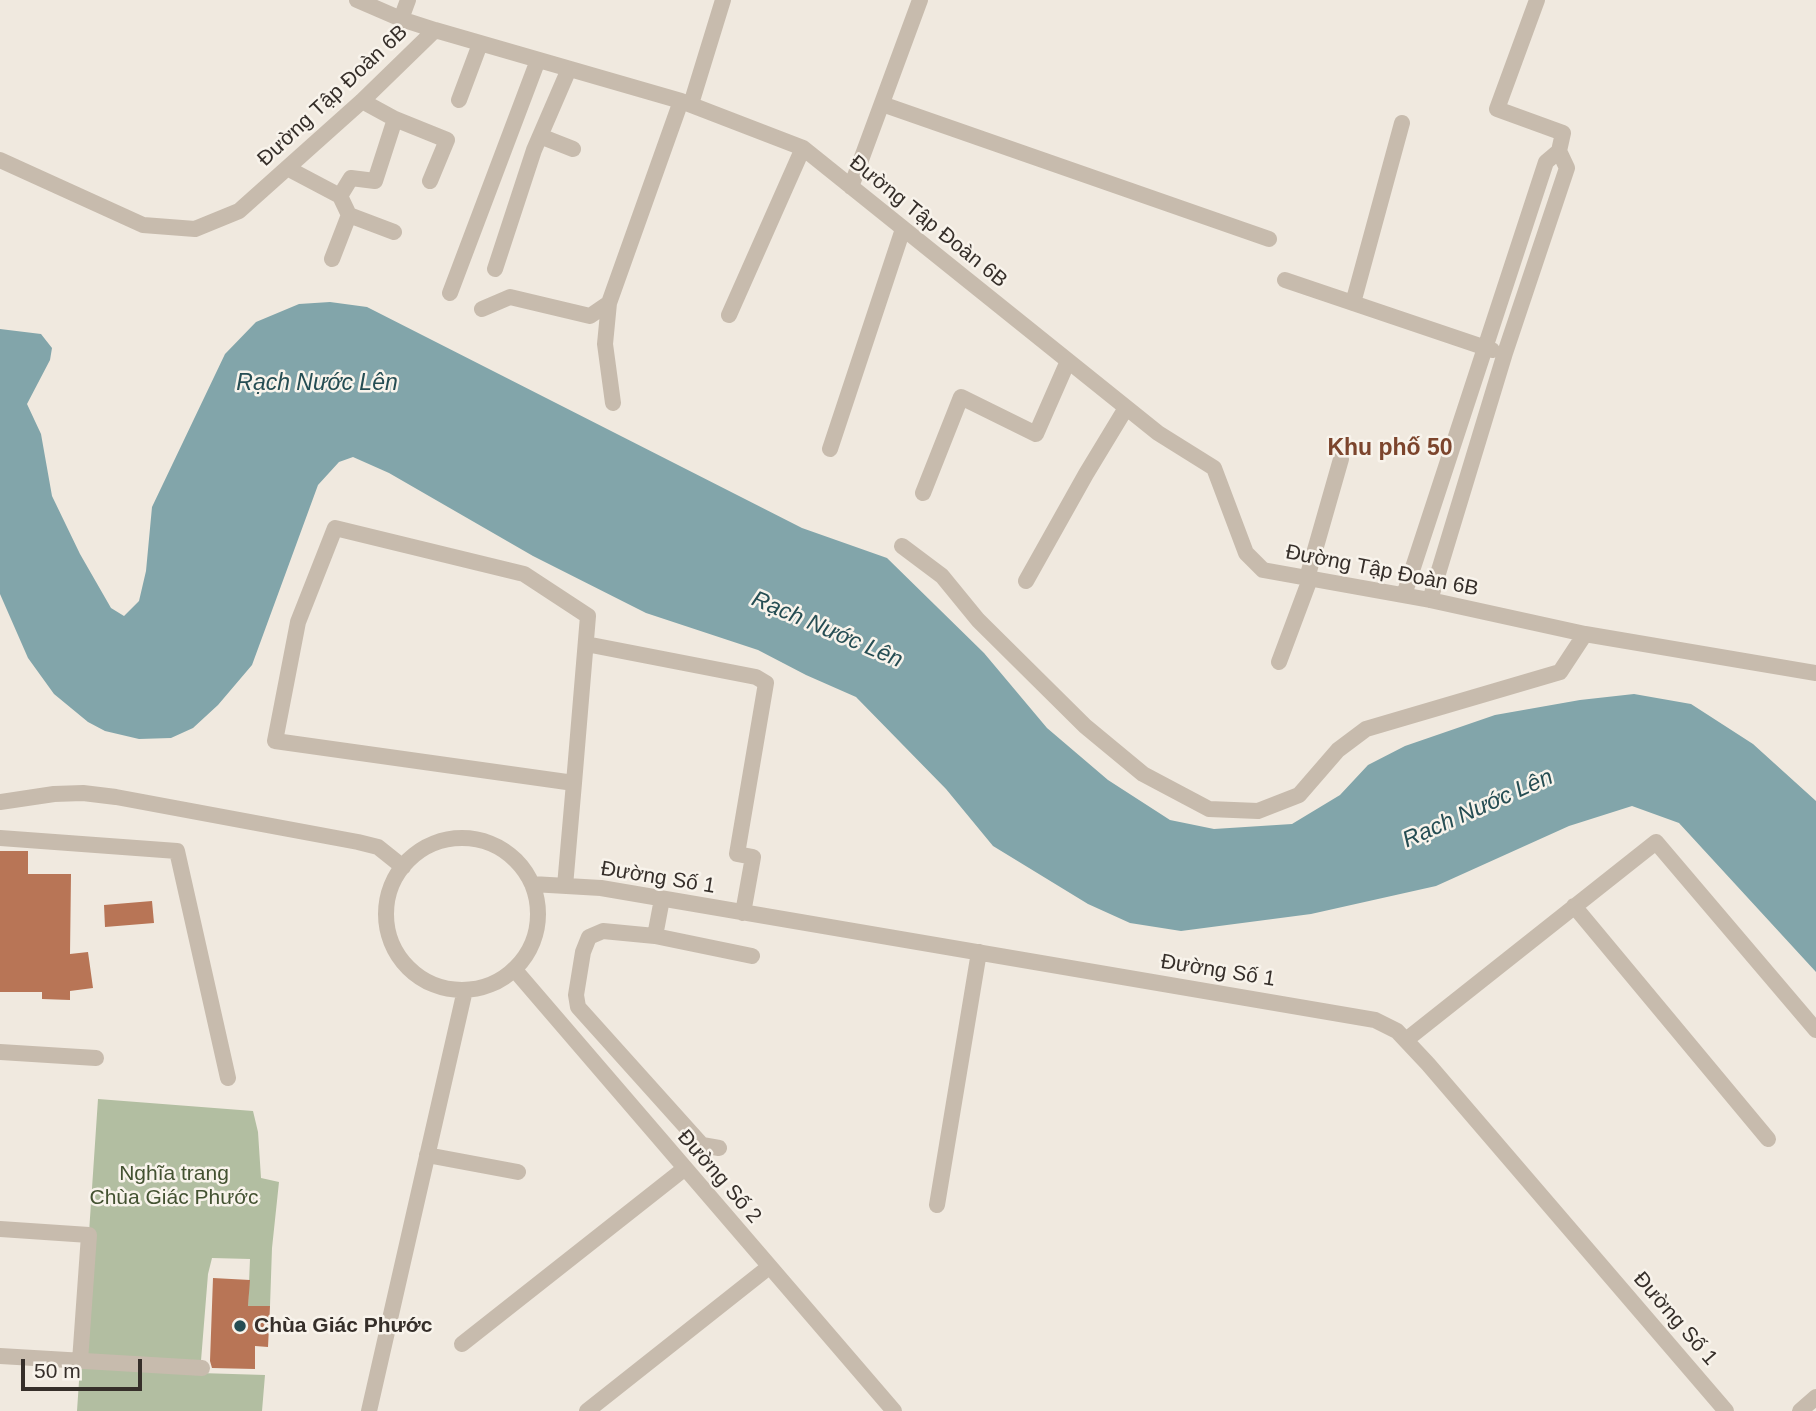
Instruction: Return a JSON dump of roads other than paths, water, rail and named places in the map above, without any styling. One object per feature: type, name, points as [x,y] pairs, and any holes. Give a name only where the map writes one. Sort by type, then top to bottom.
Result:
[{"type":"street","points":[[357,0],[435,30]]},
{"type":"street","points":[[401,19],[408,0]]},
{"type":"street","points":[[613,403],[606,344],[609,303],[723,0]]},
{"type":"street","points":[[851,187],[920,0]]},
{"type":"street","points":[[1404,595],[1546,162],[1559,151],[1563,133],[1497,109],[1537,0]]},
{"type":"street","name":"Đường Tập Đoàn 6B","points":[[0,160],[143,225],[195,229],[239,211],[362,101],[435,30],[686,102],[803,148],[1158,433],[1214,468],[1246,553],[1263,570],[1430,600],[1585,634],[1816,673]]},
{"type":"street","points":[[459,100],[480,44]]},
{"type":"street","points":[[450,293],[538,60]]},
{"type":"street","points":[[495,269],[540,136],[569,69]]},
{"type":"street","points":[[362,101],[395,119],[447,140],[429,181]]},
{"type":"street","points":[[882,104],[1269,239]]},
{"type":"street","points":[[340,197],[351,178],[375,181],[395,119]]},
{"type":"street","points":[[1353,303],[1402,123]]},
{"type":"street","points":[[540,136],[573,149]]},
{"type":"street","points":[[729,315],[803,148]]},
{"type":"street","points":[[1430,600],[1505,353],[1567,168],[1559,151]]},
{"type":"street","points":[[287,168],[340,197],[349,215],[394,232]]},
{"type":"street","points":[[332,260],[349,215]]},
{"type":"street","points":[[830,449],[903,229]]},
{"type":"street","points":[[1284,280],[1485,349],[1505,353]]},
{"type":"street","points":[[482,309],[510,297],[590,316],[609,303]]},
{"type":"street","points":[[923,493],[961,397],[1036,433],[1068,361]]},
{"type":"street","points":[[1026,581],[1126,408]]},
{"type":"street","points":[[1279,662],[1308,578],[1341,459]]},
{"type":"street","points":[[565,886],[574,783],[586,644],[588,616],[524,574],[335,528],[298,622],[275,741],[574,783]]},
{"type":"street","points":[[902,546],[943,576],[978,620],[1085,726],[1143,774],[1209,809],[1258,811],[1299,795],[1338,750],[1366,729],[1560,672],[1585,634]]},
{"type":"street","points":[[586,644],[756,677],[766,682],[737,854],[753,857],[743,913]]},
{"type":"street","points":[[0,802],[64,794],[116,797],[358,842],[378,847],[403,867]]},
{"type":"street","points":[[0,838],[177,851],[228,1078]]},
{"type":"street","points":[[468,838],[484,841],[513,857],[532,884],[539,916],[531,947],[514,969],[496,982],[465,990],[448,989],[418,976],[396,952],[389,937],[386,905],[390,888],[403,867],[421,850],[436,843],[468,838]]},
{"type":"street","points":[[1406,1040],[1656,842],[1816,1030]]},
{"type":"street","name":"Đường Số 1","points":[[532,884],[601,888],[1375,1020],[1397,1031],[1406,1040],[1726,1411]]},
{"type":"street","points":[[655,936],[662,899]]},
{"type":"street","points":[[1574,906],[1768,1139]]},
{"type":"street","points":[[719,1148],[702,1145],[578,1007],[576,995],[581,963],[589,937],[603,931],[655,936],[752,956]]},
{"type":"street","points":[[937,1205],[978,953]]},
{"type":"street","name":"Đường Số 2","points":[[514,969],[894,1411]]},
{"type":"street","points":[[369,1411],[465,990]]},
{"type":"street","points":[[0,1052],[96,1058]]},
{"type":"street","points":[[427,1155],[518,1172]]},
{"type":"street","points":[[462,1345],[684,1169]]},
{"type":"street","points":[[0,1229],[89,1235],[80,1362]]},
{"type":"street","points":[[587,1411],[769,1266]]},
{"type":"street","points":[[0,1356],[202,1368]]},
{"type":"street","points":[[1800,1411],[1816,1397]]},
{"type":"water","name":"Rạch Nước Lên","points":[[330,302],[367,307],[802,528],[887,558],[984,653],[1047,728],[1108,780],[1170,820],[1214,829],[1292,824],[1340,795],[1368,765],[1405,746],[1495,715],[1580,700],[1634,694],[1691,704],[1753,744],[1816,801],[1816,972],[1679,823],[1632,806],[1569,826],[1436,886],[1311,914],[1181,931],[1130,923],[1088,904],[993,846],[946,789],[856,697],[758,650],[646,613],[533,556],[389,473],[353,457],[339,462],[318,485],[252,665],[218,705],[193,728],[171,738],[139,739],[105,731],[88,722],[54,694],[28,658],[0,594],[0,329],[41,334],[52,348],[50,360],[27,404],[41,434],[52,496],[80,554],[111,608],[124,616],[139,601],[146,571],[152,507],[225,354],[256,322],[299,304]]},
{"type":"place","name":"Chùa Giác Phước","points":[[240,1326]]},
{"type":"district","name":"Khu phố 50","points":[[1390,449]]},
{"type":"park label","name":"Nghĩa trang Chùa Giác Phước","points":[[174,1186]]}]
